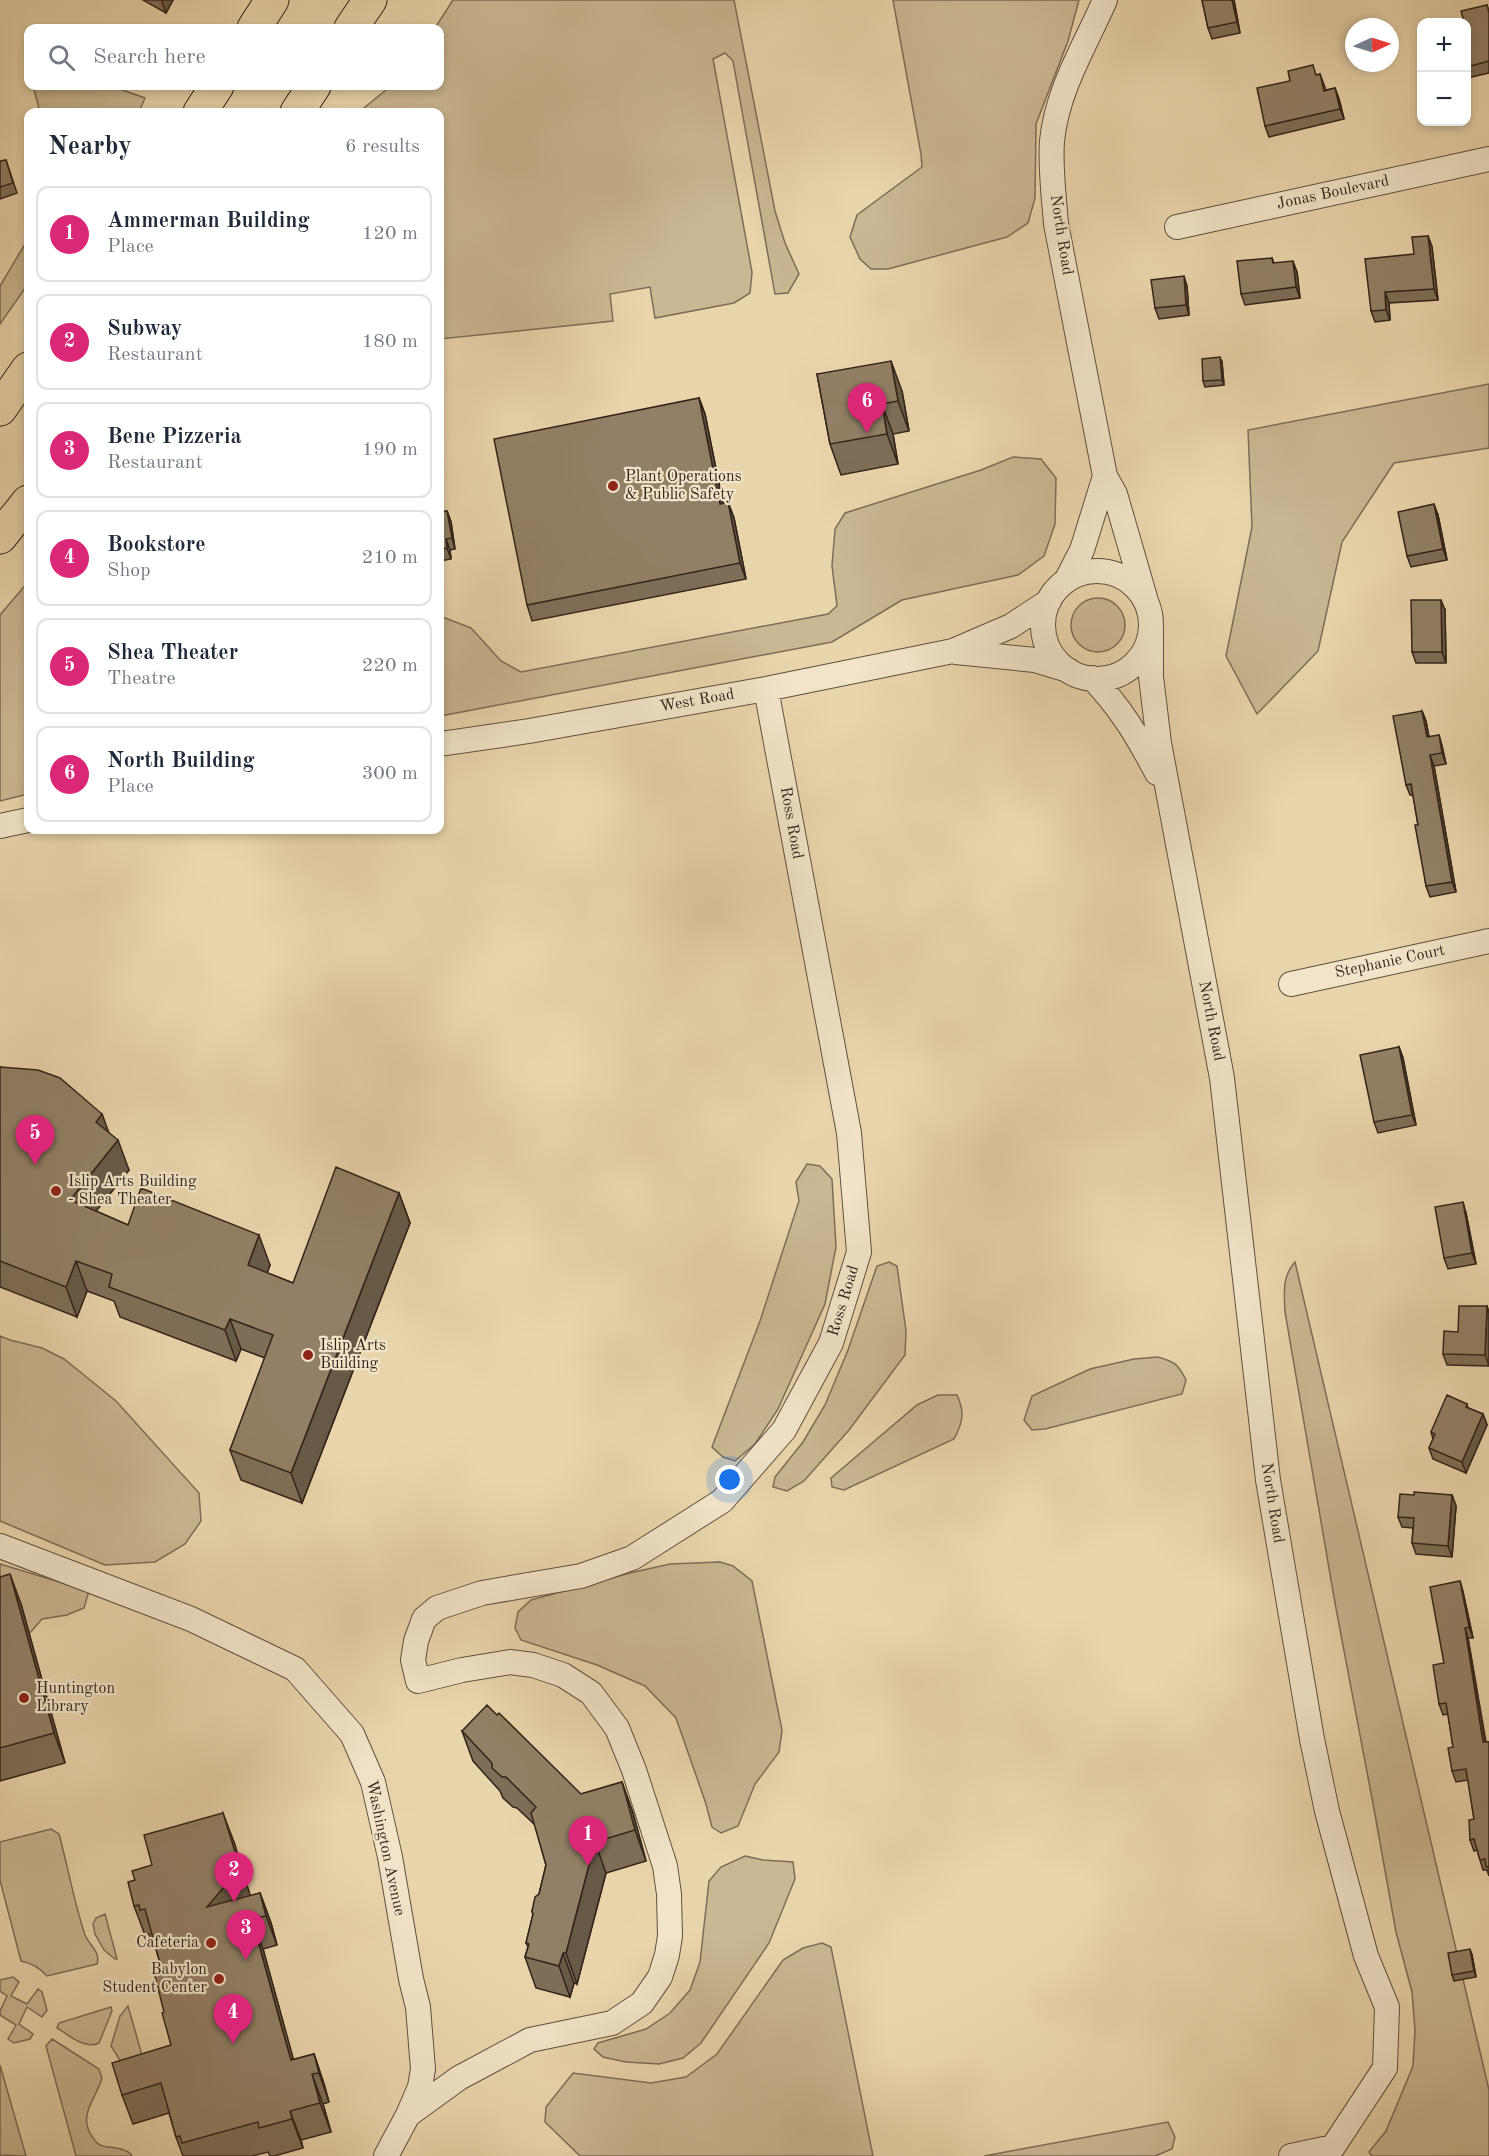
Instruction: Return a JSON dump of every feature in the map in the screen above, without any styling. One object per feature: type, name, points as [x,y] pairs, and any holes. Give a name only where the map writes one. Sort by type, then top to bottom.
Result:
[{"type":"highway","points":[[254,24],[265,0]]},
{"type":"highway","points":[[255,24],[272,0]]},
{"type":"highway","points":[[354,24],[370,0]]},
{"type":"highway","points":[[203,108],[214,90]]},
{"type":"highway","points":[[300,108],[311,90]]},
{"type":"highway","points":[[0,409],[24,375]]},
{"type":"highway","points":[[0,537],[24,507]]},
{"type":"street","name":"North Road","points":[[1104,0],[1076,58],[1061,98],[1052,141],[1053,182],[1056,224],[1082,348],[1105,476],[1115,494],[1146,601]]},
{"type":"street","name":"Jonas Boulevard","points":[[1177,227],[1489,159]]},
{"type":"street","name":"North Road","points":[[1066,581],[1082,550],[1105,476]]},
{"type":"street","points":[[1092,570],[1108,571],[1122,576],[1135,585],[1146,601],[1150,612],[1151,631],[1146,649],[1136,664],[1121,674],[1103,679],[1085,678],[1068,670],[1054,658],[1046,641],[1043,623],[1049,601],[1066,581],[1077,574],[1092,570]]},
{"type":"street","name":"West Road","points":[[444,743],[529,731],[766,689],[953,651],[1011,626],[1049,601]]},
{"type":"street","name":"North Road","points":[[1151,631],[1154,706],[1168,794],[1222,1078],[1268,1480],[1312,1739],[1328,1811],[1366,1956],[1387,2007],[1385,2068],[1333,2147],[1291,2156]]},
{"type":"street","name":"West Road","points":[[953,651],[1035,660],[1068,670]]},
{"type":"street","name":"North Road","points":[[1092,678],[1119,708],[1132,727],[1168,794]]},
{"type":"street","name":"Ross Road","points":[[418,1681],[413,1660],[416,1641],[424,1619],[437,1608],[482,1593],[581,1576],[632,1558],[722,1500],[784,1430],[831,1342],[859,1252],[849,1133],[766,689]]},
{"type":"street","points":[[0,826],[24,821]]},
{"type":"street","name":"Stephanie Court","points":[[1291,984],[1489,941]]},
{"type":"street","name":"Washington Avenue","points":[[0,1546],[191,1619],[295,1669],[352,1734],[373,1782],[390,1857],[418,2007],[423,2069],[420,2087],[386,2156]]},
{"type":"street","name":"Washington Avenue","points":[[408,2115],[459,2078],[530,2040],[612,2023],[642,2003],[660,1977],[670,1936],[669,1894],[665,1866],[634,1770],[617,1728],[591,1693],[563,1675],[533,1665],[510,1662],[462,1670],[418,1681]]},
{"type":"shaded area","points":[[453,0],[734,0],[775,211],[785,243],[799,274],[788,293],[775,294],[733,61],[725,53],[713,59],[752,272],[750,293],[734,303],[655,318],[650,287],[610,294],[613,321],[444,339],[444,108],[364,108],[386,90],[444,90],[444,24],[438,24]]},
{"type":"shaded area","points":[[893,0],[1079,0],[1068,41],[1036,124],[1035,198],[1028,223],[1007,237],[888,269],[871,269],[860,259],[850,237],[857,215],[922,167]]},
{"type":"shaded area","points":[[34,90],[122,90],[145,98],[141,108],[39,108]]},
{"type":"shaded area","points":[[24,246],[24,290],[0,324],[0,286]]},
{"type":"shaded area","points":[[1489,384],[1489,448],[1394,463],[1342,542],[1318,651],[1257,714],[1226,656],[1252,527],[1248,430]]},
{"type":"shaded area","points":[[1013,457],[1041,459],[1056,478],[1055,524],[1044,556],[1018,575],[902,600],[832,642],[444,715],[444,618],[471,628],[501,661],[521,672],[828,614],[837,606],[832,566],[835,529],[845,513],[981,470]]},
{"type":"shaded area","points":[[24,587],[24,795],[0,801],[0,615]]},
{"type":"shaded area","points":[[1098,598],[1108,600],[1117,606],[1123,615],[1125,625],[1123,635],[1117,644],[1108,650],[1098,652],[1088,650],[1079,644],[1073,635],[1071,625],[1073,615],[1079,606],[1088,600]]},
{"type":"shaded area","points":[[807,1164],[820,1166],[832,1179],[836,1247],[825,1304],[778,1409],[755,1444],[735,1461],[723,1457],[712,1447],[760,1321],[799,1201],[796,1182]]},
{"type":"shaded area","points":[[889,1262],[897,1266],[906,1331],[905,1355],[849,1430],[804,1481],[787,1491],[773,1487],[775,1477],[803,1442],[825,1405],[848,1350],[877,1266]]},
{"type":"shaded area","points":[[1295,1262],[1489,2090],[1489,2156],[1372,2156],[1369,2152],[1386,2131],[1413,2066],[1415,2030],[1412,1992],[1396,1932],[1335,1603],[1285,1312],[1286,1279]]},
{"type":"shaded area","points":[[0,1336],[42,1348],[64,1359],[116,1401],[199,1493],[201,1521],[185,1544],[155,1562],[105,1565],[0,1521]]},
{"type":"shaded area","points":[[1158,1357],[1172,1362],[1181,1370],[1186,1380],[1182,1394],[1045,1429],[1032,1430],[1024,1420],[1032,1396],[1090,1369],[1134,1359]]},
{"type":"shaded area","points":[[938,1395],[957,1395],[960,1401],[962,1417],[954,1439],[844,1490],[832,1487],[831,1478],[917,1405]]},
{"type":"shaded area","points":[[720,1562],[733,1566],[752,1581],[782,1730],[779,1752],[755,1784],[738,1826],[721,1833],[712,1827],[676,1718],[645,1686],[597,1665],[521,1640],[515,1628],[518,1612],[531,1600],[670,1564]]},
{"type":"shaded area","points":[[0,1564],[89,1591],[84,1608],[67,1615],[42,1619],[29,1634],[21,1604],[0,1610]]},
{"type":"shaded area","points":[[51,1829],[59,1834],[81,1923],[98,1960],[97,1964],[47,1976],[35,1966],[21,1961],[0,1880],[0,1842]]},
{"type":"shaded area","points":[[745,1856],[793,1862],[795,1879],[769,1943],[701,2043],[683,2058],[659,2064],[626,2062],[603,2057],[594,2049],[598,2043],[646,2029],[670,2013],[690,1990],[700,1962],[709,1881],[721,1867]]},
{"type":"shaded area","points":[[105,1914],[117,1959],[104,1950],[95,1934],[93,1924],[96,1918]]},
{"type":"shaded area","points":[[822,1943],[831,1947],[873,2156],[580,2156],[545,2122],[546,2107],[573,2073],[651,2083],[686,2077],[717,2054],[783,1960],[803,1948]]},
{"type":"shaded area","points":[[13,1977],[19,1982],[11,1996],[27,2004],[38,1989],[42,1992],[47,2010],[42,2017],[27,2007],[19,2024],[33,2034],[30,2039],[14,2043],[8,2039],[16,2025],[0,2015],[7,1996],[0,1991],[0,1980]]},
{"type":"shaded area","points":[[128,2006],[149,2080],[121,2062],[111,2046],[120,2016]]},
{"type":"shaded area","points":[[111,2007],[112,2011],[99,2043],[94,2045],[88,2045],[72,2038],[57,2028],[59,2023]]},
{"type":"shaded area","points":[[52,2039],[99,2069],[102,2078],[87,2113],[91,2135],[100,2145],[123,2150],[132,2156],[76,2156],[46,2046]]},
{"type":"shaded area","points":[[0,2065],[26,2156],[0,2155]]},
{"type":"shaded area","points":[[1168,2122],[1175,2137],[1172,2149],[1155,2156],[984,2156]]},
{"type":"building","points":[[1202,0],[1232,0],[1237,22],[1208,28]]},
{"type":"building","points":[[1487,5],[1489,61],[1471,66],[1471,18],[1463,18],[1461,11]]},
{"type":"building","points":[[1313,65],[1316,75],[1320,74],[1324,91],[1335,88],[1340,109],[1265,126],[1257,88],[1290,81],[1288,71]]},
{"type":"building","points":[[6,160],[13,183],[0,187],[0,161]]},
{"type":"building","points":[[1428,236],[1434,289],[1385,292],[1386,310],[1371,311],[1365,259],[1414,254],[1412,237]]},
{"type":"building","points":[[1272,258],[1273,263],[1293,261],[1296,287],[1241,294],[1237,261]]},
{"type":"building","points":[[1184,276],[1186,305],[1155,308],[1151,280]]},
{"type":"building","points":[[1220,357],[1222,380],[1203,381],[1202,359]]},
{"type":"building","points":[[891,361],[898,401],[882,404],[887,434],[830,444],[817,374]]},
{"type":"building","name":"Plant Operations & Public Safety","points":[[699,398],[720,504],[728,502],[740,563],[527,605],[494,439]]},
{"type":"building","points":[[1434,504],[1443,549],[1407,556],[1398,512]]},
{"type":"building","points":[[444,511],[447,511],[452,538],[446,539],[447,548],[444,549]]},
{"type":"building","points":[[1411,600],[1441,600],[1442,652],[1412,652]]},
{"type":"building","points":[[1422,711],[1427,737],[1439,735],[1442,753],[1430,755],[1452,882],[1426,886],[1415,825],[1418,825],[1411,784],[1406,785],[1393,716]]},
{"type":"building","points":[[1399,1047],[1412,1115],[1374,1122],[1360,1055]]},
{"type":"building","points":[[0,1067],[38,1070],[60,1078],[102,1114],[96,1122],[118,1140],[70,1200],[128,1225],[141,1188],[259,1235],[248,1265],[293,1283],[336,1167],[399,1193],[291,1473],[230,1450],[273,1335],[230,1319],[225,1330],[109,1287],[112,1274],[76,1261],[66,1287],[0,1261]]},
{"type":"building","points":[[1463,1202],[1472,1253],[1444,1258],[1435,1207]]},
{"type":"building","points":[[1459,1306],[1487,1306],[1485,1355],[1443,1354],[1444,1331],[1458,1332]]},
{"type":"building","points":[[1447,1395],[1483,1414],[1462,1462],[1429,1448],[1435,1434],[1431,1432]]},
{"type":"building","points":[[1414,1492],[1452,1495],[1448,1546],[1412,1543],[1414,1518],[1398,1517],[1400,1494],[1414,1495]]},
{"type":"building","name":"Huntington Library","points":[[10,1574],[54,1733],[0,1748],[0,1577]]},
{"type":"building","points":[[1460,1581],[1469,1627],[1465,1628],[1483,1742],[1489,1742],[1489,1867],[1486,1867],[1485,1859],[1480,1860],[1474,1839],[1470,1840],[1469,1820],[1474,1819],[1466,1769],[1452,1771],[1448,1748],[1453,1747],[1446,1703],[1439,1704],[1433,1665],[1444,1663],[1430,1587]]},
{"type":"building","points":[[487,1705],[497,1715],[499,1713],[581,1794],[622,1782],[635,1830],[595,1842],[566,1953],[563,1953],[559,1966],[525,1957],[529,1944],[526,1943],[535,1897],[539,1894],[546,1865],[531,1813],[536,1807],[506,1777],[502,1777],[492,1768],[492,1763],[462,1731]]},
{"type":"building","name":"Babylon Student Center","points":[[223,1813],[240,1868],[207,1907],[260,1893],[266,1916],[252,1919],[291,2060],[314,2054],[319,2073],[312,2074],[320,2103],[290,2111],[292,2119],[259,2128],[258,2122],[182,2143],[180,2136],[176,2137],[161,2083],[122,2095],[112,2063],[171,2045],[154,1972],[162,1970],[145,1909],[140,1910],[139,1905],[134,1906],[128,1882],[135,1880],[132,1871],[152,1865],[144,1835]]},
{"type":"building","points":[[1470,1949],[1474,1971],[1452,1975],[1448,1953]]},
{"type":"place","name":"North Building","points":[[867,433]]},
{"type":"place","name":"Plant Operations & Public Safety","points":[[613,486]]},
{"type":"place","name":"Shea Theater","points":[[35,1165]]},
{"type":"place","name":"Islip Arts Building - Shea Theater","points":[[56,1191]]},
{"type":"place","name":"Islip Arts Building","points":[[308,1355]]},
{"type":"place","name":"Huntington Library","points":[[24,1698]]},
{"type":"place","name":"Ammerman Building","points":[[588,1866]]},
{"type":"place","name":"Subway","points":[[234,1902]]},
{"type":"place","name":"Cafeteria","points":[[211,1943]]},
{"type":"place","name":"Bene Pizzeria","points":[[246,1960]]},
{"type":"place","name":"Babylon Student Center","points":[[219,1979]]},
{"type":"place","name":"Bookstore","points":[[233,2044]]}]
